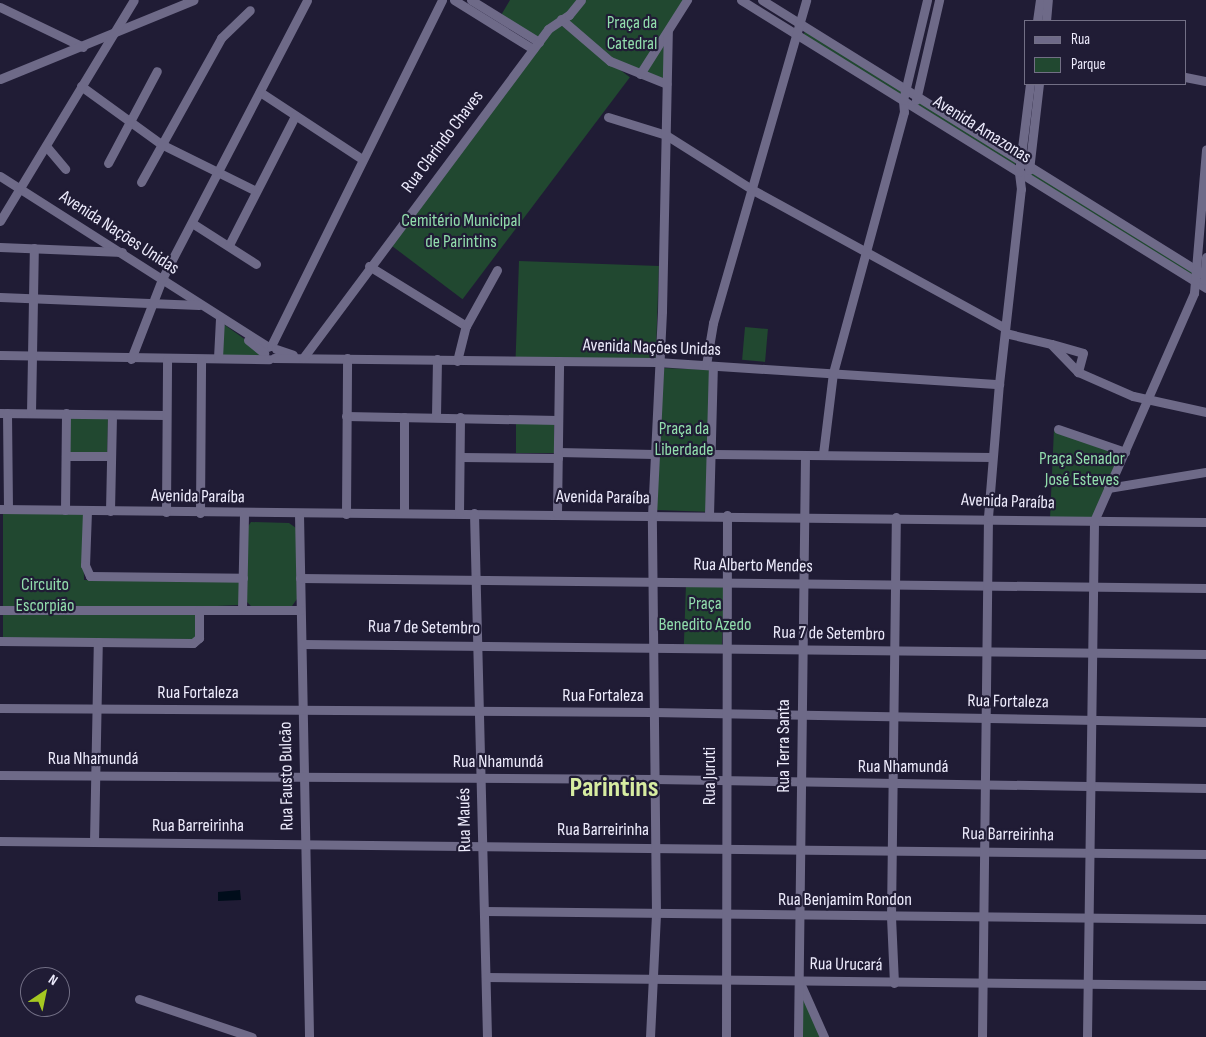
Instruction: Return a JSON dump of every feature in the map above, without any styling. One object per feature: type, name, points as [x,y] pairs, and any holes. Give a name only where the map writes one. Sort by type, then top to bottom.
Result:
[{"type":"street","points":[[0,221],[134,0]]},
{"type":"street","points":[[0,80],[114,35],[194,0]]},
{"type":"street","points":[[131,359],[162,279],[307,0]]},
{"type":"street","points":[[270,352],[362,160],[442,0]]},
{"type":"street","points":[[454,0],[536,46]]},
{"type":"street","points":[[471,0],[536,46]]},
{"type":"street","name":"Rua Clarindo Chaves","points":[[303,358],[369,266],[536,46],[551,27],[580,0]]},
{"type":"street","points":[[640,74],[687,0]]},
{"type":"street","name":"Avenida Amazonas","points":[[741,0],[1204,287]]},
{"type":"street","name":"Avenida Amazonas","points":[[762,0],[1203,274]]},
{"type":"street","points":[[708,515],[711,454],[709,365],[713,323],[753,190],[806,0]]},
{"type":"street","points":[[823,454],[833,373],[904,112],[903,100],[927,0]]},
{"type":"street","points":[[904,112],[913,106],[919,96],[939,0]]},
{"type":"street","points":[[1038,20],[1040,0]]},
{"type":"street","points":[[1046,20],[1048,0]]},
{"type":"street","points":[[0,7],[83,47]]},
{"type":"street","points":[[141,182],[221,38],[250,10]]},
{"type":"street","points":[[924,18],[935,21]]},
{"type":"street","points":[[561,19],[602,56],[667,84]]},
{"type":"street","points":[[650,1037],[656,914],[651,648],[652,516],[668,32]]},
{"type":"street","points":[[108,163],[157,71]]},
{"type":"street","points":[[1186,77],[1206,82]]},
{"type":"street","points":[[982,1037],[988,517],[999,384],[1021,189],[1020,161],[1030,85]]},
{"type":"street","points":[[1021,189],[1028,177],[1039,85]]},
{"type":"street","points":[[81,86],[161,144],[218,174],[256,191]]},
{"type":"street","points":[[260,92],[362,160]]},
{"type":"street","points":[[229,245],[295,116]]},
{"type":"street","points":[[608,117],[666,135],[753,190],[1005,330],[1084,353],[1078,372]]},
{"type":"street","points":[[46,146],[65,168]]},
{"type":"street","points":[[1194,293],[1204,287],[1206,149]]},
{"type":"street","name":"Avenida Nações Unidas","points":[[0,176],[122,252],[270,352]]},
{"type":"street","points":[[192,224],[229,245],[256,264]]},
{"type":"street","points":[[0,247],[122,252]]},
{"type":"street","points":[[31,413],[31,297],[34,248]]},
{"type":"street","points":[[1087,1037],[1090,652],[1094,521],[1194,293],[1194,281],[1203,274],[1206,257]]},
{"type":"street","points":[[369,266],[466,326]]},
{"type":"street","points":[[458,361],[466,326],[497,270]]},
{"type":"street","points":[[0,297],[199,305]]},
{"type":"street","points":[[218,358],[220,318]]},
{"type":"street","points":[[1052,344],[1078,372],[1147,401],[1206,412]]},
{"type":"street","name":"Avenida Nações Unidas","points":[[0,355],[201,359],[270,352],[303,358],[657,362],[999,384]]},
{"type":"street","points":[[346,514],[347,358]]},
{"type":"street","points":[[166,512],[167,359]]},
{"type":"street","points":[[200,513],[201,359]]},
{"type":"street","points":[[436,416],[437,359]]},
{"type":"street","points":[[557,513],[559,362]]},
{"type":"street","points":[[4,509],[4,413],[166,414]]},
{"type":"street","points":[[65,510],[66,414]]},
{"type":"street","points":[[110,511],[109,456],[112,415]]},
{"type":"street","points":[[346,416],[436,416],[558,420]]},
{"type":"street","points":[[404,416],[404,512]]},
{"type":"street","points":[[460,417],[460,513]]},
{"type":"street","points":[[1058,429],[1125,452]]},
{"type":"street","points":[[461,457],[654,454]]},
{"type":"street","points":[[711,454],[992,457]]},
{"type":"street","name":"Rua Terra Santa","points":[[798,1037],[800,982],[802,516],[805,455]]},
{"type":"street","points":[[66,456],[109,456]]},
{"type":"street","points":[[1108,488],[1206,472]]},
{"type":"street","name":"Avenida Paraíba","points":[[4,509],[244,514],[404,512],[652,516],[988,517],[1094,521],[1206,522]]},
{"type":"street","points":[[86,511],[85,570],[92,576],[243,578]]},
{"type":"street","name":"Rua Maués","points":[[474,513],[488,1037]]},
{"type":"street","points":[[242,610],[244,514]]},
{"type":"street","name":"Rua Fausto Bulcão","points":[[299,514],[309,1037]]},
{"type":"street","name":"Rua Juruti","points":[[726,1037],[724,915],[727,515]]},
{"type":"street","points":[[894,983],[891,916],[896,517]]},
{"type":"street","name":"Rua Alberto Mendes","points":[[300,578],[726,581],[1206,588]]},
{"type":"street","points":[[0,610],[300,610]]},
{"type":"street","points":[[0,641],[196,642],[199,638],[199,610]]},
{"type":"street","points":[[94,842],[98,642]]},
{"type":"street","name":"Rua 7 de Setembro","points":[[302,644],[1206,654]]},
{"type":"street","name":"Rua Fortaleza","points":[[0,708],[652,712],[1206,722]]},
{"type":"street","name":"Rua Nhamundá","points":[[0,775],[654,779],[800,783],[1206,788]]},
{"type":"street","name":"Rua Barreirinha","points":[[0,841],[305,842],[1206,854]]},
{"type":"street","name":"Rua Benjamim Rondon","points":[[484,911],[1206,919]]},
{"type":"street","name":"Rua Urucará","points":[[486,977],[800,982],[1206,985]]},
{"type":"street","points":[[800,982],[824,1037]]},
{"type":"street","points":[[139,999],[252,1037]]},
{"type":"green space","name":"Praça da Catedral","points":[[510,0],[686,0],[666,31],[666,83],[619,65],[561,19],[540,40],[500,17]]},
{"type":"green space","name":"Cemitério Municipal de Parintins","points":[[558,23],[630,77],[463,299],[391,245]]},
{"type":"green space","points":[[806,30],[904,91],[900,96],[803,35]]},
{"type":"green space","points":[[919,101],[1017,162],[1014,165],[917,104]]},
{"type":"green space","points":[[1033,171],[1194,272],[1191,276],[1030,175]]},
{"type":"green space","points":[[519,261],[659,266],[656,362],[516,357]]},
{"type":"green space","points":[[222,323],[260,350],[260,357],[220,357]]},
{"type":"green space","points":[[745,327],[768,329],[765,362],[742,360]]},
{"type":"green space","name":"Praça da Liberdade","points":[[661,368],[711,370],[706,512],[656,510]]},
{"type":"green space","points":[[68,415],[108,416],[107,455],[67,454]]},
{"type":"green space","points":[[516,423],[554,423],[554,453],[516,453]]},
{"type":"green space","name":"Praça Senador José Esteves","points":[[1054,429],[1123,451],[1094,520],[1050,519]]},
{"type":"green space","name":"Circuito Escorpião","points":[[3,513],[83,514],[84,580],[240,581],[239,605],[195,607],[195,639],[3,638]]},
{"type":"green space","points":[[251,522],[289,523],[296,528],[297,599],[292,606],[252,607],[245,600],[247,528]]},
{"type":"green space","name":"Praça Benedito Azedo","points":[[686,584],[724,585],[722,647],[684,646]]},
{"type":"green space","points":[[800,981],[824,1037],[798,1037]]},
{"type":"water","points":[[240,890],[241,900],[218,901],[218,892]]},
{"type":"district","name":"Parintins","points":[[614,788]]}]
